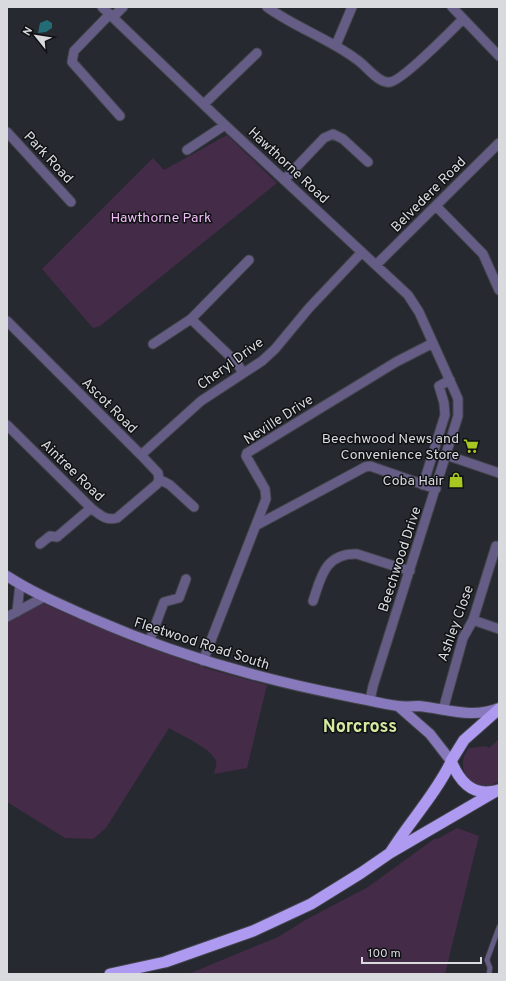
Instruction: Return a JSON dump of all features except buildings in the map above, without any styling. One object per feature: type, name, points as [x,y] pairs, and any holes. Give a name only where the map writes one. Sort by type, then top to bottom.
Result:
[{"type":"highway","points":[[390,853],[406,827],[434,794],[464,740],[499,708]]},
{"type":"highway","points":[[451,762],[463,783],[471,789],[482,792],[498,790]]},
{"type":"highway","points":[[110,974],[165,962],[253,931],[311,904],[367,870],[390,853],[498,790]]},
{"type":"main road","name":"Fleetwood Road South","points":[[7,576],[44,597],[149,642],[203,661],[288,684],[398,706],[418,706],[472,714],[486,713],[499,708]]},
{"type":"main road","name":"Fleetwood Road South","points":[[398,706],[430,734],[451,762]]},
{"type":"street","name":"Hawthorne Road","points":[[102,7],[204,104],[225,126],[376,265],[411,300],[419,312],[439,357]]},
{"type":"street","points":[[120,116],[72,62],[74,51],[111,16],[123,7]]},
{"type":"street","points":[[267,7],[292,24],[336,45],[357,59],[384,82],[396,81],[463,19]]},
{"type":"street","points":[[336,45],[352,7]]},
{"type":"street","points":[[452,7],[499,56]]},
{"type":"street","points":[[204,104],[256,53]]},
{"type":"street","points":[[187,150],[225,126]]},
{"type":"street","name":"Park Road","points":[[7,132],[71,202]]},
{"type":"street","points":[[284,180],[324,138],[333,134],[343,139],[368,162]]},
{"type":"street","name":"Belvedere Road","points":[[376,265],[497,148]]},
{"type":"street","points":[[436,206],[482,254],[499,290]]},
{"type":"street","name":"Cheryl Drive","points":[[141,455],[201,402],[262,361],[362,252]]},
{"type":"street","points":[[153,344],[191,319],[249,260]]},
{"type":"street","points":[[191,319],[237,363],[243,373]]},
{"type":"street","name":"Ascot Road","points":[[7,321],[141,455],[158,473],[159,479],[170,485],[194,507]]},
{"type":"street","name":"Neville Drive","points":[[203,661],[264,506],[266,494],[246,456],[247,453],[396,362],[433,343]]},
{"type":"street","name":"Beechwood Drive","points":[[370,700],[458,416],[458,399],[439,357]]},
{"type":"street","points":[[423,486],[445,415],[444,403],[439,386],[450,380]]},
{"type":"street","name":"Aintree Road","points":[[7,425],[91,508],[104,518],[111,520],[117,518],[157,484],[159,479]]},
{"type":"street","points":[[446,455],[499,473]]},
{"type":"street","points":[[256,525],[365,467],[370,466],[423,486],[436,489]]},
{"type":"street","points":[[40,544],[50,536],[57,537],[91,508]]},
{"type":"street","name":"Ashley Close","points":[[443,710],[463,638],[473,620],[496,546]]},
{"type":"street","points":[[313,601],[323,570],[331,561],[350,554],[357,554],[410,571]]},
{"type":"street","points":[[149,642],[164,602],[179,598],[186,579]]},
{"type":"street","points":[[17,612],[20,584]]},
{"type":"street","points":[[7,617],[44,597]]},
{"type":"street","points":[[473,620],[499,629]]},
{"type":"lane","points":[[489,974],[490,968],[487,960],[499,927]]},
{"type":"green space","name":"Hawthorne Park","points":[[227,135],[277,183],[100,326],[94,328],[92,327],[42,269],[153,158],[164,170]]},
{"type":"green space","points":[[38,601],[135,643],[212,670],[267,685],[247,768],[214,774],[216,763],[212,755],[201,746],[169,728],[106,828],[93,839],[65,838],[7,802],[7,617]]},
{"type":"green space","points":[[499,739],[499,781],[490,785],[482,786],[475,783],[469,779],[465,772],[463,765],[464,756],[469,748],[486,746],[489,748]]},
{"type":"green space","points":[[457,828],[479,836],[445,974],[188,974],[278,937],[307,919],[368,887],[434,839],[439,838]]},
{"type":"water","points":[[47,20],[52,23],[52,28],[46,32],[38,33],[40,23]]},
{"type":"place","name":"Beechwood News and Convenience Store","points":[[471,446]]},
{"type":"place","name":"Coba Hair","points":[[456,480]]},
{"type":"district","name":"Norcross","points":[[360,726]]}]
